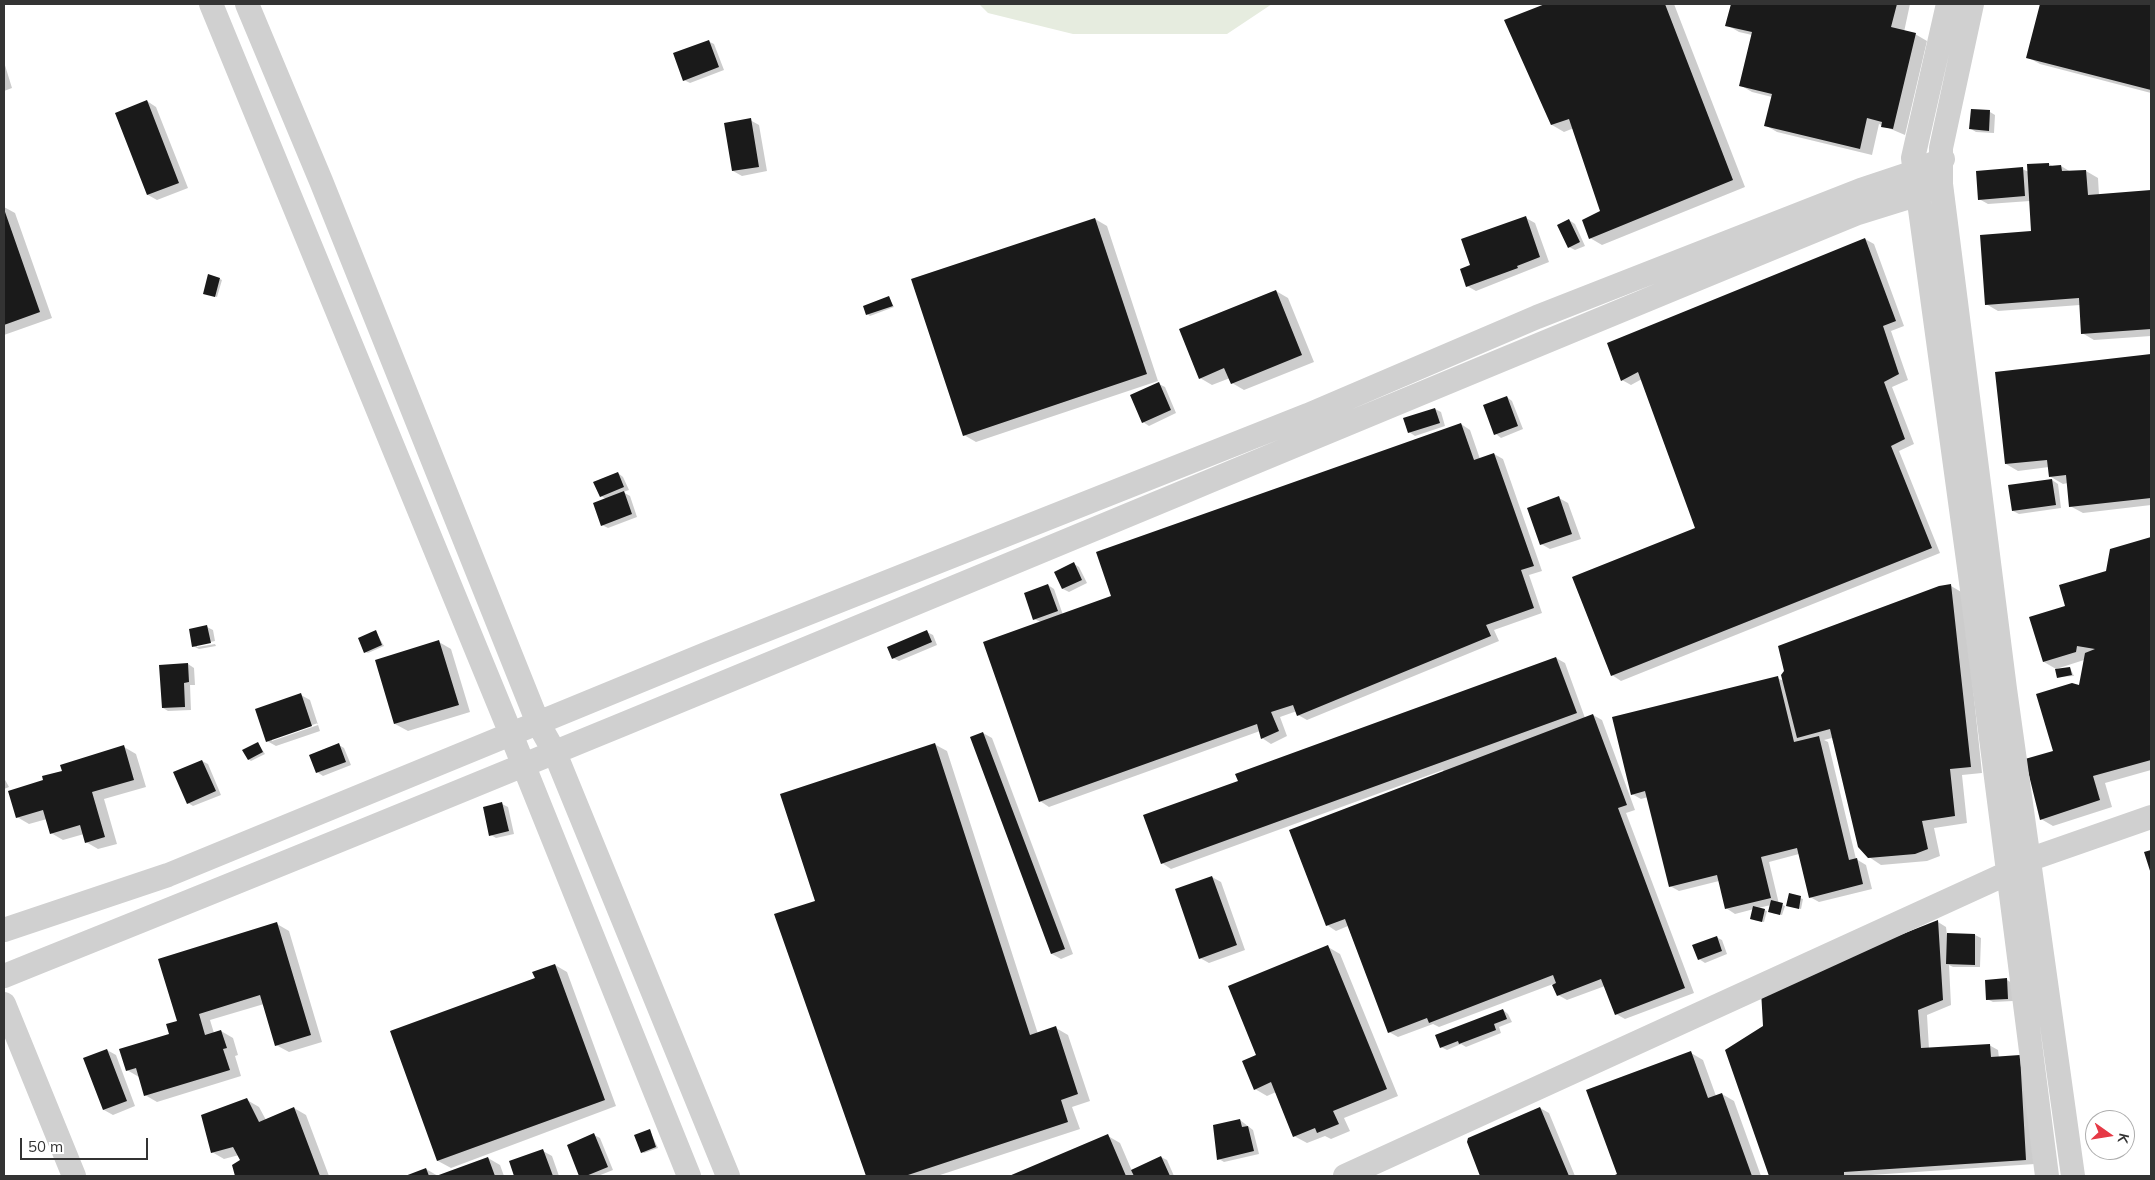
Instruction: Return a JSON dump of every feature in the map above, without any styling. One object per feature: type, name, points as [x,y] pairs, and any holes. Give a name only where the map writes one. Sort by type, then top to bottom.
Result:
[{"type":"street","points":[[211,4],[511,734],[689,1176]]},
{"type":"street","points":[[247,4],[321,181],[538,723],[555,753],[728,1176]]},
{"type":"street","points":[[1948,4],[1914,158],[2047,1176]]},
{"type":"street","points":[[1972,4],[1941,148],[1943,159],[1941,184],[2028,860],[2072,1176]]},
{"type":"street","points":[[4,976],[524,766],[1830,224],[1917,183],[1943,159]]},
{"type":"street","points":[[4,930],[168,875],[538,723],[1308,415],[1537,317],[1861,190],[1917,183],[1941,184]]},
{"type":"street","points":[[1345,1176],[2008,872],[2028,860],[2151,817]]},
{"type":"street","points":[[4,1004],[74,1176]]},
{"type":"shaded area","points":[[979,4],[1272,4],[1227,34],[1073,34],[988,13]]},
{"type":"building","points":[[1545,4],[1665,4],[1733,180],[1589,239],[1582,220],[1600,211],[1569,119],[1551,125],[1504,20]]},
{"type":"building","points":[[1731,4],[1897,4],[1891,27],[1916,33],[1893,129],[1881,127],[1882,122],[1867,118],[1860,149],[1764,126],[1772,94],[1739,86],[1752,32],[1725,26]]},
{"type":"building","points":[[2040,4],[2151,4],[2151,90],[2026,58]]},
{"type":"building","points":[[709,40],[719,67],[683,81],[673,53]]},
{"type":"building","points":[[147,100],[179,183],[147,195],[115,113]]},
{"type":"building","points":[[1971,109],[1990,110],[1989,131],[1969,129]]},
{"type":"building","points":[[751,118],[759,167],[732,171],[724,123]]},
{"type":"building","points":[[2049,163],[2049,166],[2061,165],[2062,171],[2086,170],[2088,195],[2151,190],[2151,329],[2081,334],[2079,298],[1985,305],[1980,235],[2031,231],[2027,164]]},
{"type":"building","points":[[2023,167],[2025,196],[1978,200],[1976,171]]},
{"type":"building","points":[[4,209],[40,312],[4,325]]},
{"type":"building","points":[[1526,216],[1540,257],[1517,266],[1518,268],[1466,287],[1460,269],[1470,265],[1461,239]]},
{"type":"building","points":[[1095,218],[1147,374],[963,436],[911,279]]},
{"type":"building","points":[[1569,219],[1580,242],[1568,248],[1557,225]]},
{"type":"building","points":[[1865,238],[1896,321],[1883,326],[1899,374],[1884,382],[1905,439],[1891,446],[1932,548],[1611,676],[1572,577],[1695,528],[1638,372],[1621,381],[1607,343]]},
{"type":"building","points":[[208,274],[220,278],[215,297],[203,294]]},
{"type":"building","points":[[1276,290],[1302,355],[1231,384],[1224,368],[1199,379],[1179,329]]},
{"type":"building","points":[[889,296],[893,306],[866,315],[863,306]]},
{"type":"building","points":[[2151,354],[2151,498],[2069,507],[2066,475],[2049,477],[2047,460],[2005,464],[1995,372]]},
{"type":"building","points":[[1159,382],[1171,410],[1142,423],[1130,395]]},
{"type":"building","points":[[1507,396],[1518,426],[1494,435],[1483,405]]},
{"type":"building","points":[[1435,408],[1440,423],[1408,433],[1403,418]]},
{"type":"building","points":[[1461,423],[1474,460],[1494,453],[1534,566],[1521,570],[1534,608],[1486,625],[1491,636],[1297,716],[1293,705],[1271,712],[1279,731],[1261,739],[1257,724],[1039,802],[983,642],[1111,596],[1096,552]]},
{"type":"building","points":[[618,472],[624,487],[600,497],[593,482]]},
{"type":"building","points":[[2052,479],[2056,505],[2012,511],[2008,485]]},
{"type":"building","points":[[624,491],[632,514],[601,526],[593,503]]},
{"type":"building","points":[[1559,496],[1572,534],[1540,545],[1527,508]]},
{"type":"building","points":[[2151,537],[2151,760],[2093,776],[2100,800],[2040,820],[2025,759],[2053,751],[2036,694],[2072,683],[2079,685],[2085,653],[2095,649],[2077,646],[2076,652],[2043,662],[2029,617],[2065,606],[2059,585],[2106,571],[2110,549]]},
{"type":"building","points":[[1074,562],[1082,580],[1062,589],[1054,572]]},
{"type":"building","points":[[1048,584],[1058,611],[1033,620],[1024,593]]},
{"type":"building","points":[[1951,584],[1971,767],[1950,769],[1955,816],[1922,821],[1928,849],[1915,854],[1868,858],[1858,847],[1830,729],[1797,738],[1781,675],[1784,671],[1778,646],[1939,586]]},
{"type":"building","points":[[207,625],[211,643],[192,647],[189,629]]},
{"type":"building","points":[[376,630],[382,645],[364,653],[358,638]]},
{"type":"building","points":[[927,630],[932,642],[892,659],[887,647]]},
{"type":"building","points":[[439,640],[459,705],[394,724],[375,660]]},
{"type":"building","points":[[1556,657],[1577,713],[1161,864],[1143,815],[1238,781],[1235,774]]},
{"type":"building","points":[[188,663],[189,682],[184,683],[185,707],[162,708],[159,665]]},
{"type":"building","points":[[2070,667],[2072,675],[2057,678],[2055,669]]},
{"type":"building","points":[[1778,676],[1794,742],[1819,736],[1849,860],[1857,858],[1863,884],[1809,898],[1797,848],[1761,857],[1771,898],[1725,909],[1717,875],[1669,887],[1645,791],[1631,795],[1612,717]]},
{"type":"building","points":[[301,693],[312,726],[266,742],[255,709]]},
{"type":"building","points":[[1593,714],[1627,805],[1618,808],[1685,988],[1615,1015],[1601,979],[1557,996],[1552,985],[1556,983],[1553,975],[1429,1023],[1427,1018],[1388,1033],[1345,919],[1326,926],[1289,830]]},
{"type":"building","points":[[983,732],[1065,949],[1051,954],[970,737]]},
{"type":"building","points":[[258,742],[263,752],[248,760],[242,750]]},
{"type":"building","points":[[339,743],[346,762],[316,773],[309,755]]},
{"type":"building","points":[[935,743],[1030,1035],[1056,1026],[1078,1094],[1061,1100],[1068,1122],[905,1176],[866,1176],[774,914],[815,901],[780,794]]},
{"type":"building","points":[[124,745],[134,780],[92,792],[105,837],[85,843],[80,825],[50,834],[43,810],[16,818],[8,791],[43,780],[42,776],[62,771],[60,765]]},
{"type":"building","points":[[202,760],[216,791],[187,804],[173,772]]},
{"type":"building","points":[[502,802],[509,831],[489,836],[483,807]]},
{"type":"building","points":[[2151,850],[2151,874],[2144,852]]},
{"type":"building","points":[[1212,876],[1237,945],[1199,959],[1175,889]]},
{"type":"building","points":[[1789,893],[1801,896],[1799,909],[1786,906]]},
{"type":"building","points":[[1771,900],[1783,903],[1780,915],[1768,912]]},
{"type":"building","points":[[1753,906],[1765,909],[1762,922],[1750,919]]},
{"type":"building","points":[[1938,920],[1943,1000],[1918,1010],[1921,1048],[1990,1044],[1991,1057],[2020,1055],[2026,1160],[1844,1172],[1844,1176],[1769,1176],[1725,1050],[1763,1026],[1761,990]]},
{"type":"building","points":[[277,922],[311,1035],[275,1046],[260,995],[199,1014],[205,1035],[221,1030],[227,1048],[223,1049],[230,1070],[144,1096],[136,1068],[126,1071],[119,1049],[169,1034],[166,1024],[177,1021],[158,959]]},
{"type":"building","points":[[1947,933],[1975,934],[1975,965],[1946,964]]},
{"type":"building","points":[[1717,936],[1722,951],[1698,960],[1692,945]]},
{"type":"building","points":[[1328,945],[1387,1089],[1333,1111],[1339,1124],[1317,1133],[1315,1128],[1293,1137],[1271,1082],[1254,1090],[1242,1061],[1256,1055],[1228,986]]},
{"type":"building","points":[[555,964],[605,1100],[437,1161],[390,1031],[535,978],[532,972]]},
{"type":"building","points":[[2007,978],[2008,999],[1986,1000],[1985,980]]},
{"type":"building","points":[[1503,1009],[1507,1019],[1494,1024],[1496,1030],[1459,1044],[1458,1041],[1440,1048],[1435,1035]]},
{"type":"building","points":[[107,1049],[127,1101],[103,1110],[83,1058]]},
{"type":"building","points":[[1691,1051],[1708,1098],[1722,1093],[1752,1176],[1613,1176],[1617,1174],[1586,1090]]},
{"type":"building","points":[[247,1098],[259,1122],[294,1107],[320,1176],[235,1176],[232,1165],[240,1160],[233,1147],[211,1153],[201,1115]]},
{"type":"building","points":[[1540,1107],[1569,1176],[1480,1176],[1467,1142],[1468,1138]]},
{"type":"building","points":[[1240,1119],[1242,1127],[1248,1126],[1254,1151],[1217,1160],[1213,1125]]},
{"type":"building","points":[[650,1129],[656,1147],[641,1153],[634,1135]]},
{"type":"building","points":[[594,1133],[608,1167],[586,1176],[579,1176],[567,1145]]},
{"type":"building","points":[[1108,1134],[1126,1176],[1009,1176]]},
{"type":"building","points":[[543,1149],[553,1176],[514,1176],[509,1161]]},
{"type":"building","points":[[1161,1156],[1170,1176],[1134,1176],[1131,1170]]},
{"type":"building","points":[[488,1157],[495,1176],[436,1176]]},
{"type":"building","points":[[426,1168],[429,1176],[405,1176]]}]
